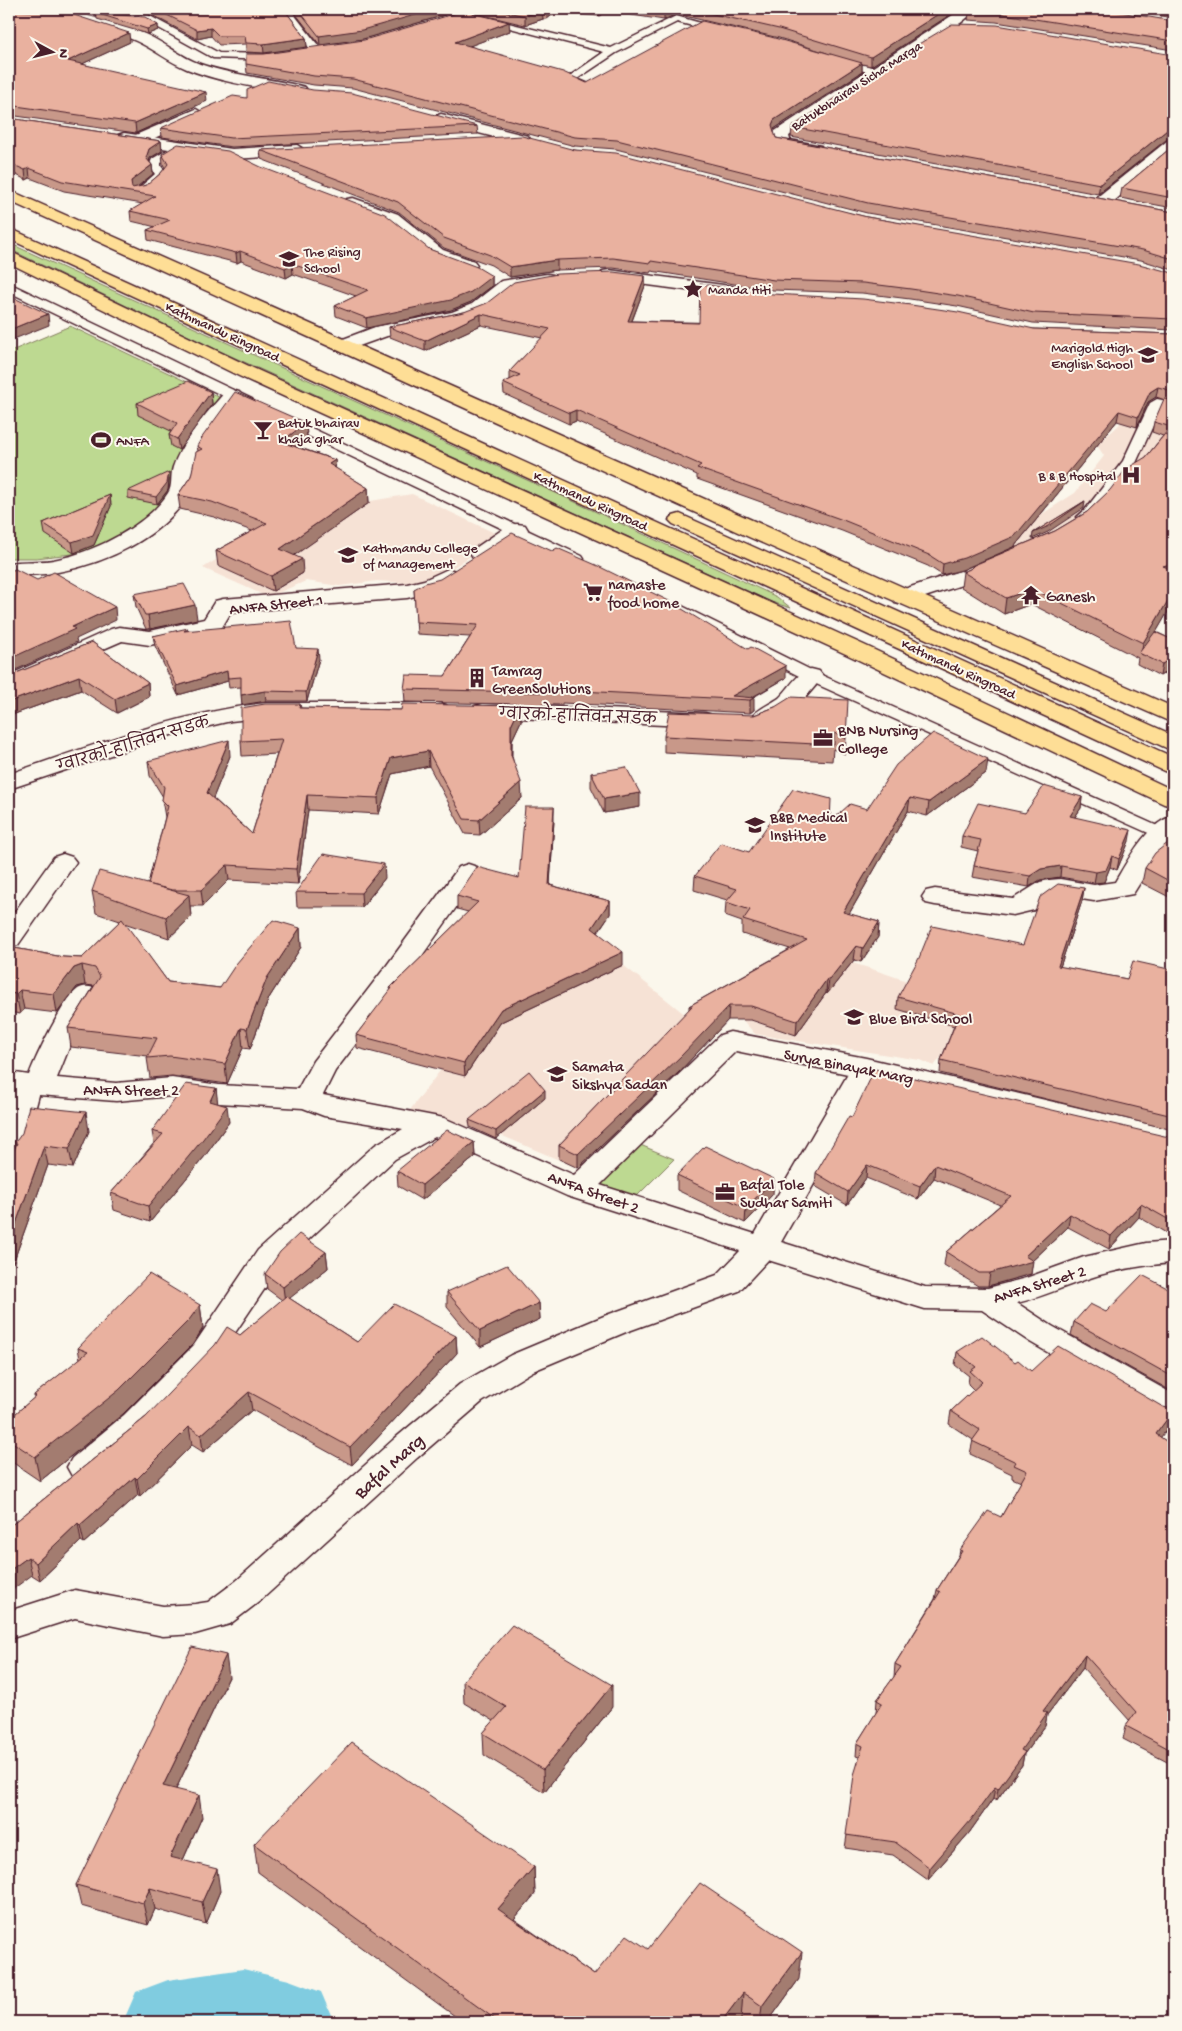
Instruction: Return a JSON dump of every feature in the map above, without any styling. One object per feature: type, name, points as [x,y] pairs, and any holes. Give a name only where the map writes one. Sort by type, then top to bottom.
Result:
[{"type":"main road","points":[[9,195],[903,597],[1173,716]]},
{"type":"main road","name":"Kathmandu Ringroad","points":[[9,216],[1173,744]]},
{"type":"main road","name":"Kathmandu Ringroad","points":[[9,233],[1173,766]]},
{"type":"main road","points":[[12,261],[246,372],[820,634],[1173,799]]},
{"type":"street","name":"Batukbhairav Sicha Marga","points":[[830,152],[782,143],[781,134],[875,71],[948,26],[971,9]]},
{"type":"street","points":[[9,13],[73,16],[142,38],[190,65],[264,84],[314,92]]},
{"type":"street","points":[[948,26],[968,27]]},
{"type":"street","points":[[237,96],[264,84]]},
{"type":"street","points":[[137,140],[210,108]]},
{"type":"street","points":[[428,116],[540,144]]},
{"type":"street","points":[[108,136],[232,154],[318,149]]},
{"type":"street","points":[[463,141],[522,139]]},
{"type":"street","points":[[1102,202],[1173,144]]},
{"type":"street","points":[[232,154],[261,168]]},
{"type":"street","points":[[337,197],[392,218],[437,254],[494,277],[566,277]]},
{"type":"street","points":[[1083,198],[1120,205]]},
{"type":"street","points":[[594,276],[613,275],[754,295]]},
{"type":"street","points":[[345,345],[382,331],[457,318],[479,308],[494,277]]},
{"type":"street","points":[[9,568],[55,566],[84,561],[148,525],[172,503],[180,491],[182,469],[196,443],[211,419],[232,396]]},
{"type":"street","name":"ANFA Street 1","points":[[9,683],[119,634],[150,638],[213,624],[223,606],[407,592],[432,585],[517,530]]},
{"type":"street","points":[[903,597],[968,574]]},
{"type":"street","name":"ग्वारको-हात्तिवन सडक","points":[[9,782],[171,728],[231,714],[266,710],[461,710],[753,722],[767,717],[788,702],[812,676]]},
{"type":"street","points":[[935,897],[1013,908],[1025,904],[1049,888],[1060,887],[1094,893],[1124,888],[1137,866],[1170,832]]},
{"type":"street","points":[[9,939],[63,862]]},
{"type":"street","points":[[308,1099],[323,1068],[397,972],[468,872]]},
{"type":"street","points":[[9,1151],[22,1085],[46,1063],[71,1015],[88,995]]},
{"type":"street","name":"Surya Binayak Marg","points":[[578,1189],[730,1041],[866,1067],[1000,1097],[1173,1140]]},
{"type":"street","name":"Bafal Marg","points":[[9,1625],[75,1604],[163,1621],[195,1619],[218,1614],[248,1591],[471,1393],[530,1359],[615,1324],[728,1283],[763,1246],[866,1067]]},
{"type":"street","name":"ANFA Street 2","points":[[22,1085],[116,1092],[172,1087],[219,1094],[308,1099],[324,1106],[434,1125],[578,1189],[925,1298],[988,1299],[1033,1288],[1084,1268],[1146,1254],[1173,1252]]},
{"type":"street","points":[[62,1484],[136,1424],[205,1353],[269,1258],[385,1152],[434,1125]]},
{"type":"street","points":[[988,1299],[1041,1334],[1173,1409]]},
{"type":"lane","points":[[45,9],[152,15],[217,56],[264,58],[282,56]]},
{"type":"lane","points":[[284,9],[318,51]]},
{"type":"lane","points":[[440,9],[612,51]]},
{"type":"lane","points":[[448,20],[473,9]]},
{"type":"lane","points":[[587,86],[569,80],[612,51],[690,12]]},
{"type":"lane","points":[[676,19],[729,32]]},
{"type":"lane","points":[[829,58],[875,71]]},
{"type":"lane","points":[[137,194],[159,178],[161,174],[155,166],[156,162],[179,146]]},
{"type":"lane","points":[[9,287],[232,396],[257,406]]},
{"type":"lane","points":[[1069,527],[1090,513],[1130,462],[1157,403],[1173,406]]},
{"type":"lane","points":[[273,414],[586,564]]},
{"type":"lane","points":[[664,602],[812,676],[1170,832]]},
{"type":"shaded area","name":"B & B Hospital","points":[[1131,387],[1173,391],[1173,521],[973,581],[956,569],[1075,493],[1104,456],[1097,445],[1118,426],[1128,413]]},
{"type":"shaded area","name":"Kathmandu College of Management","points":[[412,494],[501,536],[454,567],[423,584],[377,581],[339,586],[306,581],[268,597],[203,568],[288,515]]},
{"type":"shaded area","name":"Blue Bird School","points":[[796,946],[872,969],[974,1004],[961,1031],[934,1066],[920,1060],[755,1034],[723,998]]},
{"type":"shaded area","name":"Samata Sikshya Sadan","points":[[607,961],[623,965],[692,1020],[710,1039],[585,1171],[505,1137],[410,1110],[482,1016]]},
{"type":"green space","points":[[9,243],[575,502],[777,597],[791,608],[771,602],[209,346],[9,249]]},
{"type":"green space","name":"ANFA","points":[[70,326],[225,400],[171,495],[146,519],[114,540],[81,553],[36,558],[9,558],[9,352]]},
{"type":"green space","points":[[638,1144],[674,1159],[635,1198],[599,1187]]},
{"type":"building","points":[[155,9],[284,9],[306,38],[263,44],[246,43],[245,36],[219,36],[211,28],[197,30]]},
{"type":"building","points":[[298,9],[436,9],[362,30],[319,36]]},
{"type":"building","points":[[494,9],[549,9],[525,16]]},
{"type":"building","points":[[649,9],[669,9],[664,11]]},
{"type":"building","points":[[691,9],[946,9],[871,57],[779,29]]},
{"type":"building","points":[[972,9],[1102,9],[1173,21],[1173,41],[997,13],[969,12]]},
{"type":"building","points":[[9,10],[71,14],[129,33],[68,61],[206,92],[135,123],[9,105]]},
{"type":"building","points":[[464,11],[509,22],[455,42],[563,72],[587,83],[702,21],[771,37],[862,63],[774,120],[772,125],[776,138],[1173,212],[1173,259],[1143,250],[868,203],[617,140],[575,137],[353,79],[314,76],[246,64],[246,54],[264,54],[364,40]]},
{"type":"building","points":[[96,13],[145,17],[158,25],[147,29]]},
{"type":"building","points":[[952,24],[997,25],[1173,55],[1173,129],[1167,130],[1100,184],[792,127],[882,66]]},
{"type":"building","points":[[268,81],[313,90],[352,93],[477,126],[231,138],[161,128],[233,96],[247,98],[247,90]]},
{"type":"building","points":[[9,118],[161,141],[149,149],[146,158],[152,165],[131,181],[132,188],[147,185],[161,173],[168,164],[162,154],[178,144],[228,151],[261,167],[385,214],[429,249],[477,267],[492,276],[471,292],[451,300],[366,318],[335,306],[368,290],[292,264],[285,268],[240,251],[236,253],[147,230],[170,220],[130,211],[155,196],[62,181],[29,168],[25,170],[9,163]]},
{"type":"building","points":[[522,136],[575,150],[616,153],[867,217],[1139,264],[1173,273],[1173,319],[1034,313],[958,296],[911,289],[863,283],[774,280],[651,261],[650,263],[613,258],[557,260],[510,267],[490,255],[444,238],[398,202],[260,150]]},
{"type":"building","points":[[1173,146],[1173,198],[1122,188]]},
{"type":"building","points":[[613,272],[645,276],[628,321],[699,323],[700,284],[773,294],[863,299],[911,305],[958,312],[1034,329],[1173,334],[1173,391],[1158,387],[1150,392],[1138,417],[1119,411],[1015,536],[964,558],[943,564],[929,555],[843,520],[697,468],[701,465],[576,410],[569,413],[503,383],[520,375],[510,371],[550,329],[481,314],[425,341],[389,327],[464,312],[487,303],[514,282],[557,274]]},
{"type":"building","points":[[12,297],[48,314],[9,330],[9,298]]},
{"type":"building","points":[[188,381],[211,392],[177,439],[169,435],[177,423],[137,403]]},
{"type":"building","points":[[235,392],[306,423],[281,442],[335,460],[329,464],[368,488],[280,549],[302,559],[271,576],[216,551],[267,523],[212,502],[178,495],[191,476],[196,452],[202,449],[197,446]]},
{"type":"building","points":[[1164,399],[1173,400],[1173,418],[1168,426],[1154,422]]},
{"type":"building","points":[[1173,424],[1173,563],[1163,566],[1173,570],[1173,592],[1143,643],[1033,589],[1006,598],[963,572],[974,565],[1055,531],[1087,512],[1110,490],[1126,469],[1146,457]]},
{"type":"building","points":[[169,472],[167,483],[156,497],[128,491]]},
{"type":"building","points":[[110,495],[93,535],[72,542],[43,523]]},
{"type":"building","points":[[1085,501],[1049,526],[1033,533]]},
{"type":"building","points":[[512,533],[552,551],[557,548],[596,565],[669,601],[748,649],[751,647],[786,666],[732,696],[754,698],[750,700],[562,690],[561,693],[404,689],[406,675],[445,676],[478,625],[416,622],[414,589],[425,583],[440,579]]},
{"type":"building","points":[[15,569],[37,580],[54,572],[115,607],[72,627],[75,629],[9,659],[9,572]]},
{"type":"building","points":[[184,584],[195,605],[145,615],[134,594]]},
{"type":"building","points":[[291,621],[296,648],[318,649],[306,692],[265,691],[241,695],[241,677],[228,678],[227,671],[177,686],[153,636],[188,628],[184,631]]},
{"type":"building","points":[[1155,632],[1173,640],[1173,657],[1162,664],[1139,653]]},
{"type":"building","points":[[92,642],[148,683],[115,699],[79,676],[9,702],[9,676]]},
{"type":"building","points":[[791,697],[848,700],[846,738],[834,733],[834,745],[664,736],[669,712],[754,715],[775,707]]},
{"type":"building","points":[[265,704],[300,704],[299,708],[401,710],[402,704],[520,706],[511,725],[511,755],[521,782],[479,820],[464,819],[428,751],[391,758],[378,798],[307,795],[296,869],[227,865],[201,890],[172,890],[148,884],[168,806],[162,800],[164,787],[148,761],[229,740],[207,793],[252,834],[282,739],[241,741],[241,708]]},
{"type":"building","points":[[933,733],[988,759],[929,802],[910,798],[843,912],[879,922],[863,948],[856,946],[829,980],[827,979],[797,1021],[751,1006],[729,1006],[681,1056],[578,1154],[559,1145],[692,1006],[689,1006],[807,940],[743,920],[750,910],[726,902],[737,889],[695,876],[721,843],[749,852],[793,789],[831,799],[830,822],[850,804],[867,809],[896,765]]},
{"type":"building","points":[[626,767],[640,793],[604,799],[591,773]]},
{"type":"building","points":[[1044,786],[1082,797],[1070,816],[1131,830],[1119,859],[1112,856],[1106,870],[1096,872],[1061,866],[1041,869],[1030,876],[974,866],[981,840],[962,836],[978,803],[1025,813]]},
{"type":"building","points":[[525,807],[554,807],[549,885],[610,901],[592,928],[623,952],[501,1009],[464,1063],[356,1035],[392,988],[390,988],[478,902],[457,896],[477,867],[519,878]]},
{"type":"building","points":[[1173,839],[1173,883],[1145,868],[1155,853]]},
{"type":"building","points":[[323,854],[384,864],[361,893],[296,892]]},
{"type":"building","points":[[99,871],[189,895],[166,917],[92,891]]},
{"type":"building","points":[[1058,884],[1084,888],[1058,966],[1127,979],[1133,961],[1173,970],[1173,1116],[941,1060],[959,1014],[898,997],[919,958],[932,926],[1023,945],[1040,897]]},
{"type":"building","points":[[122,919],[168,982],[220,988],[236,964],[273,920],[300,928],[267,978],[247,1029],[241,1028],[225,1064],[170,1056],[147,1058],[157,1038],[68,1028],[100,977],[95,968],[82,965],[74,968],[54,994],[20,990],[16,994],[9,993],[9,947],[63,957],[82,958]]},
{"type":"building","points":[[875,1069],[1173,1138],[1173,1222],[1141,1204],[1111,1236],[1070,1214],[1025,1256],[1033,1261],[990,1273],[979,1273],[946,1252],[1011,1196],[935,1165],[920,1186],[867,1165],[848,1192],[816,1173],[849,1116],[852,1117]]},
{"type":"building","points":[[529,1071],[545,1090],[496,1131],[469,1120]]},
{"type":"building","points":[[186,1084],[216,1088],[210,1101],[227,1106],[203,1139],[148,1206],[111,1193],[163,1134],[152,1131]]},
{"type":"building","points":[[29,1106],[86,1112],[69,1149],[44,1146],[9,1243],[9,1162],[17,1143],[11,1143],[17,1140],[22,1133]]},
{"type":"building","points":[[447,1130],[474,1142],[422,1185],[397,1171]]},
{"type":"building","points":[[705,1146],[774,1179],[746,1208],[677,1175]]},
{"type":"building","points":[[299,1234],[326,1252],[283,1287],[265,1274],[280,1252]]},
{"type":"building","points":[[507,1265],[539,1303],[480,1331],[447,1292]]},
{"type":"building","points":[[149,1274],[200,1305],[189,1320],[119,1390],[35,1457],[9,1440],[9,1419],[36,1396],[34,1395],[88,1352],[78,1348]]},
{"type":"building","points":[[1142,1275],[1173,1291],[1173,1377],[1074,1322],[1090,1304],[1106,1312]]},
{"type":"building","points":[[286,1296],[357,1342],[394,1304],[456,1336],[350,1447],[249,1392],[201,1435],[189,1427],[137,1479],[135,1477],[80,1525],[78,1523],[36,1563],[28,1557],[9,1571],[9,1527],[146,1417],[215,1345],[227,1327],[240,1335]]},
{"type":"building","points":[[982,1336],[1015,1362],[1018,1360],[1031,1371],[1058,1346],[1163,1407],[1173,1409],[1156,1434],[1173,1446],[1173,1751],[1126,1726],[1136,1712],[1085,1655],[1043,1711],[1047,1713],[1021,1750],[1025,1752],[998,1789],[995,1787],[971,1820],[930,1868],[895,1842],[846,1835],[854,1775],[863,1746],[857,1743],[882,1703],[877,1700],[901,1667],[895,1664],[940,1592],[937,1590],[962,1551],[960,1550],[988,1511],[1001,1517],[1027,1471],[1014,1465],[1016,1462],[972,1441],[980,1430],[951,1411],[982,1382],[970,1371],[976,1367],[957,1352]]},
{"type":"building","points":[[512,1625],[612,1685],[543,1770],[483,1733],[506,1707],[463,1681]]},
{"type":"building","points":[[192,1647],[226,1655],[163,1786],[199,1795],[170,1857],[217,1869],[202,1902],[150,1888],[143,1903],[76,1885]]},
{"type":"building","points":[[352,1742],[534,1867],[498,1909],[594,1975],[627,1935],[648,1949],[700,1883],[802,1952],[762,2006],[743,1993],[721,2022],[499,2022],[254,1844]]},
{"type":"waterway","points":[[168,2022],[243,2011],[289,2022]]},
{"type":"place","name":"The Rising School","points":[[289,259]]},
{"type":"place","name":"Manda Hiti","points":[[693,289]]},
{"type":"place","name":"Marigold High English School","points":[[1148,355]]},
{"type":"place","name":"Batuk bhairav khaja ghar","points":[[263,430]]},
{"type":"place","name":"ANFA","points":[[101,440]]},
{"type":"place","name":"B & B Hospital","points":[[1131,475]]},
{"type":"place","name":"Kathmandu College of Management","points":[[348,555]]},
{"type":"place","name":"namaste food home","points":[[593,592]]},
{"type":"place","name":"Ganesh","points":[[1031,595]]},
{"type":"place","name":"Tamrag GreenSolutions","points":[[477,678]]},
{"type":"place","name":"BNB Nursing College","points":[[823,738]]},
{"type":"place","name":"B&B Medical Institute","points":[[755,825]]},
{"type":"place","name":"Blue Bird School","points":[[854,1017]]},
{"type":"place","name":"Samata Sikshya Sadan","points":[[557,1074]]},
{"type":"place","name":"Bafal Tole Sudhar Samiti","points":[[725,1192]]}]
